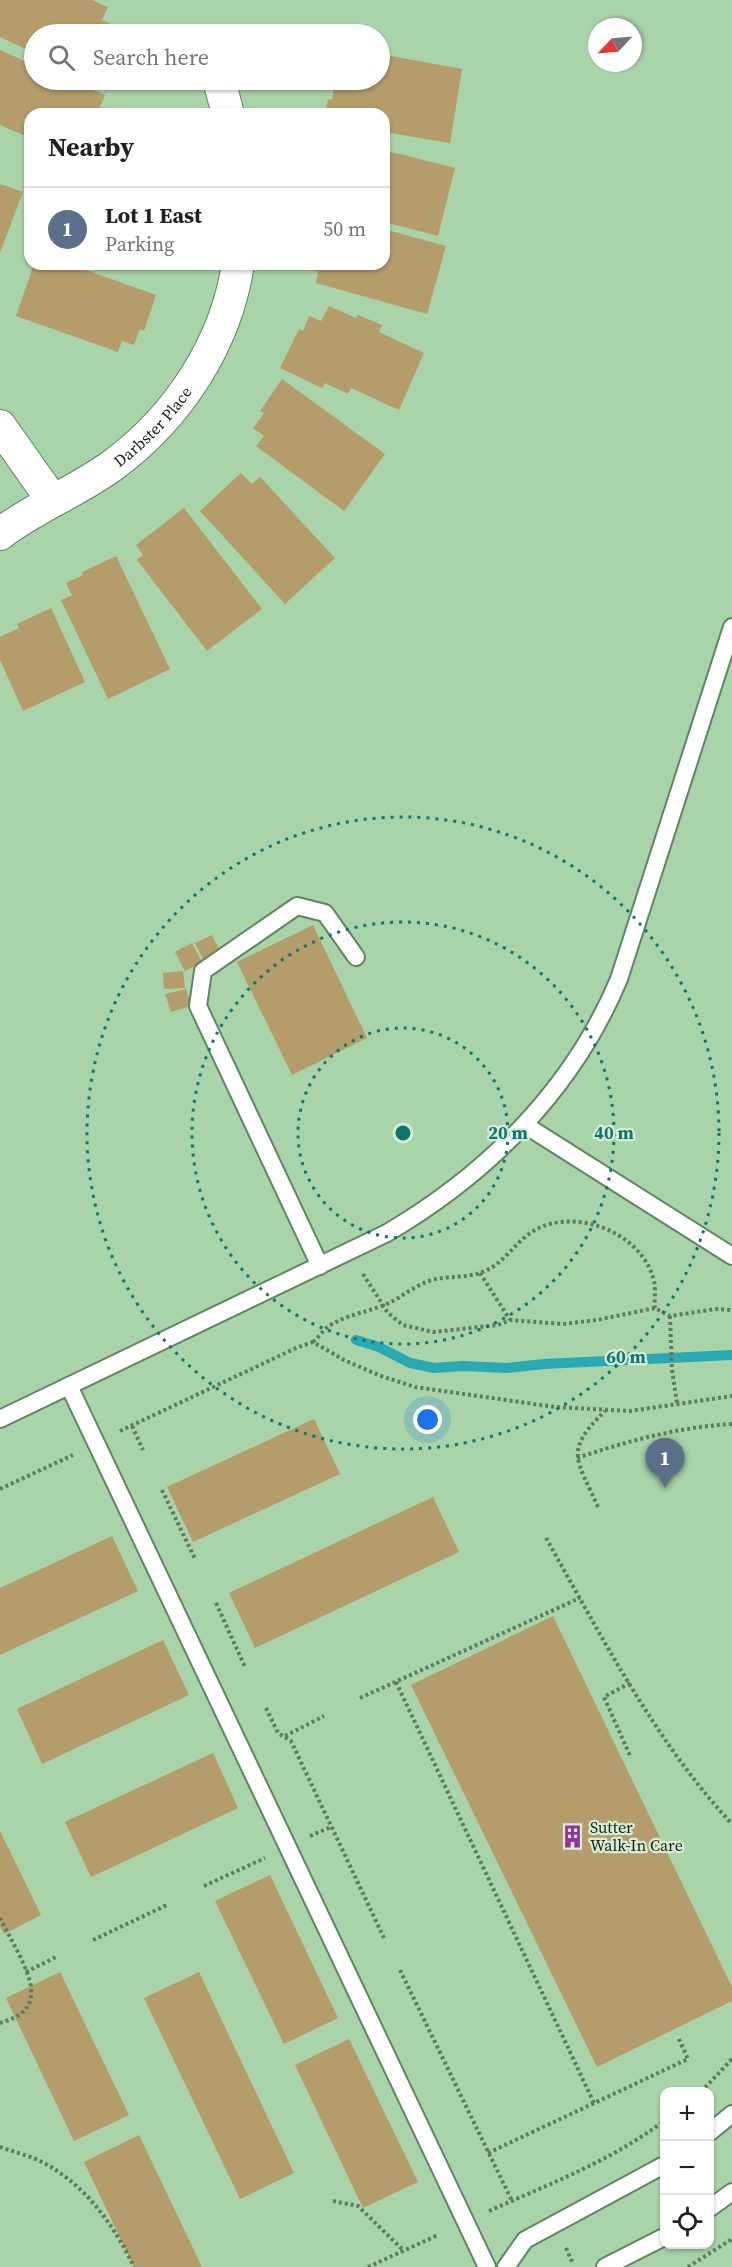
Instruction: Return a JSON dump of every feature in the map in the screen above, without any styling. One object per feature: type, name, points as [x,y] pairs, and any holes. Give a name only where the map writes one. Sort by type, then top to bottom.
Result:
[{"type":"street","points":[[222,90],[226,108]]},
{"type":"street","name":"Darbster Place","points":[[0,534],[112,466],[162,420],[185,392],[206,360],[222,326],[234,291],[237,270]]},
{"type":"street","points":[[0,426],[53,501]]},
{"type":"lane","points":[[0,1419],[387,1233],[438,1202],[475,1174],[525,1125],[552,1093],[580,1053],[607,1007],[619,979],[732,627]]},
{"type":"lane","points":[[320,1266],[198,1006],[202,971],[297,906],[325,913],[356,957]]},
{"type":"lane","points":[[525,1125],[732,1256]]},
{"type":"lane","points":[[69,1386],[487,2267]]},
{"type":"lane","points":[[714,2129],[732,2114]]},
{"type":"lane","points":[[506,2267],[525,2240],[660,2167]]},
{"type":"lane","points":[[714,2205],[732,2192]]},
{"type":"lane","points":[[605,2267],[660,2239]]},
{"type":"path","points":[[118,1432],[313,1342],[327,1327],[346,1317],[382,1306],[428,1281],[480,1273],[500,1263],[533,1230],[562,1220],[580,1222],[610,1232],[624,1239],[638,1251],[654,1281],[655,1308]]},
{"type":"path","points":[[351,1251],[382,1306],[403,1325],[433,1332],[498,1325],[510,1320],[563,1324],[597,1320],[655,1308],[670,1316],[716,1309],[732,1310]]},
{"type":"path","points":[[480,1273],[510,1320]]},
{"type":"path","points":[[670,1316],[672,1370],[677,1403]]},
{"type":"path","points":[[313,1342],[363,1368],[415,1387],[555,1407],[606,1411],[630,1410],[732,1396]]},
{"type":"path","points":[[598,1507],[577,1458],[578,1445],[585,1430],[606,1411]]},
{"type":"path","points":[[577,1458],[635,1439],[682,1429],[732,1424]]},
{"type":"path","points":[[132,1426],[143,1450]]},
{"type":"path","points":[[0,1489],[76,1453]]},
{"type":"path","points":[[162,1490],[195,1559]]},
{"type":"path","points":[[546,1538],[630,1683],[683,1766],[705,1795],[732,1824]]},
{"type":"path","points":[[360,1698],[580,1598]]},
{"type":"path","points":[[216,1602],[245,1667]]},
{"type":"path","points":[[396,1682],[594,2103]]},
{"type":"path","points":[[630,1683],[604,1697],[631,1758]]},
{"type":"path","points":[[266,1708],[278,1733],[291,1741],[384,1938]]},
{"type":"path","points":[[285,1736],[324,1716]]},
{"type":"path","points":[[303,1840],[331,1827]]},
{"type":"path","points":[[204,1886],[269,1856]]},
{"type":"path","points":[[93,1940],[167,1905]]},
{"type":"path","points":[[0,1918],[26,1971],[31,1985],[32,1998],[27,2008],[15,2018],[0,2023]]},
{"type":"path","points":[[26,1971],[56,1957]]},
{"type":"path","points":[[400,1970],[512,2201]]},
{"type":"path","points":[[488,2152],[688,2059],[679,2039]]},
{"type":"path","points":[[705,2087],[732,2059]]},
{"type":"path","points":[[488,2212],[609,2157],[660,2124]]},
{"type":"path","points":[[0,2146],[43,2162],[82,2192],[103,2214],[134,2267]]},
{"type":"path","points":[[333,2201],[357,2206],[404,2251]]},
{"type":"path","points":[[369,2267],[438,2235]]},
{"type":"path","points":[[688,2267],[732,2239]]},
{"type":"path","points":[[562,2240],[573,2264]]},
{"type":"building","points":[[0,0],[92,0],[108,7],[102,20],[111,24],[24,24],[24,48],[0,37]]},
{"type":"building","points":[[0,50],[24,61],[24,90],[93,90],[105,95],[100,108],[24,108],[24,135],[0,125]]},
{"type":"building","points":[[390,56],[462,69],[450,143],[390,133],[390,108],[326,108],[328,99],[332,100],[334,90],[390,90]]},
{"type":"building","points":[[390,152],[455,168],[438,236],[390,224]]},
{"type":"building","points":[[0,184],[23,192],[0,253]]},
{"type":"building","points":[[390,231],[446,246],[427,314],[316,283],[318,272],[312,270],[390,270]]},
{"type":"building","points":[[32,270],[86,270],[156,295],[144,331],[140,329],[134,345],[122,341],[118,352],[16,316]]},
{"type":"building","points":[[329,306],[356,318],[358,315],[382,325],[379,332],[424,353],[399,410],[351,388],[348,394],[325,383],[322,388],[280,368],[299,329],[303,331],[309,316],[321,321]]},
{"type":"building","points":[[282,379],[385,454],[344,511],[256,446],[264,436],[253,428],[264,413],[260,411]]},
{"type":"building","points":[[241,473],[252,484],[260,477],[335,558],[285,604],[200,511]]},
{"type":"building","points":[[184,508],[262,609],[207,651],[137,560],[143,555],[136,545]]},
{"type":"building","points":[[116,556],[170,669],[108,699],[61,600],[72,595],[66,583],[83,575],[82,572]]},
{"type":"building","points":[[51,608],[85,682],[23,711],[0,660],[0,637],[19,628],[17,624]]},
{"type":"building","points":[[313,925],[367,1038],[292,1075],[237,962]]},
{"type":"building","points":[[212,935],[221,953],[204,961],[195,943]]},
{"type":"building","points":[[192,943],[202,962],[185,971],[175,952]]},
{"type":"building","points":[[183,971],[185,988],[164,989],[163,973]]},
{"type":"building","points":[[186,989],[191,1006],[171,1012],[165,994]]},
{"type":"building","points":[[314,1419],[340,1474],[193,1542],[167,1487]]},
{"type":"building","points":[[433,1497],[459,1552],[255,1648],[229,1593]]},
{"type":"building","points":[[112,1536],[138,1591],[0,1655],[0,1588]]},
{"type":"building","name":"Sutter Walk-In Care","points":[[553,1616],[732,1987],[732,2001],[597,2067],[411,1685]]},
{"type":"building","points":[[163,1640],[189,1695],[42,1764],[17,1709]]},
{"type":"building","points":[[213,1753],[238,1808],[91,1877],[65,1822]]},
{"type":"building","points":[[0,1831],[41,1915],[4,1934],[0,1926]]},
{"type":"building","points":[[270,1875],[338,2018],[284,2044],[215,1901]]},
{"type":"building","points":[[60,1972],[129,2115],[74,2141],[6,1998]]},
{"type":"building","points":[[199,1972],[294,2173],[240,2199],[144,1998]]},
{"type":"building","points":[[349,2039],[418,2182],[363,2208],[295,2065]]},
{"type":"building","points":[[139,2135],[202,2267],[134,2267],[84,2162]]},
{"type":"waterway","points":[[356,1340],[379,1347],[410,1363],[434,1368],[462,1366],[507,1368],[544,1364],[732,1355]]},
{"type":"place","name":"Lot 1 East","points":[[665,1488]]},
{"type":"place","name":"Sutter Walk-In Care","points":[[572,1836]]}]
